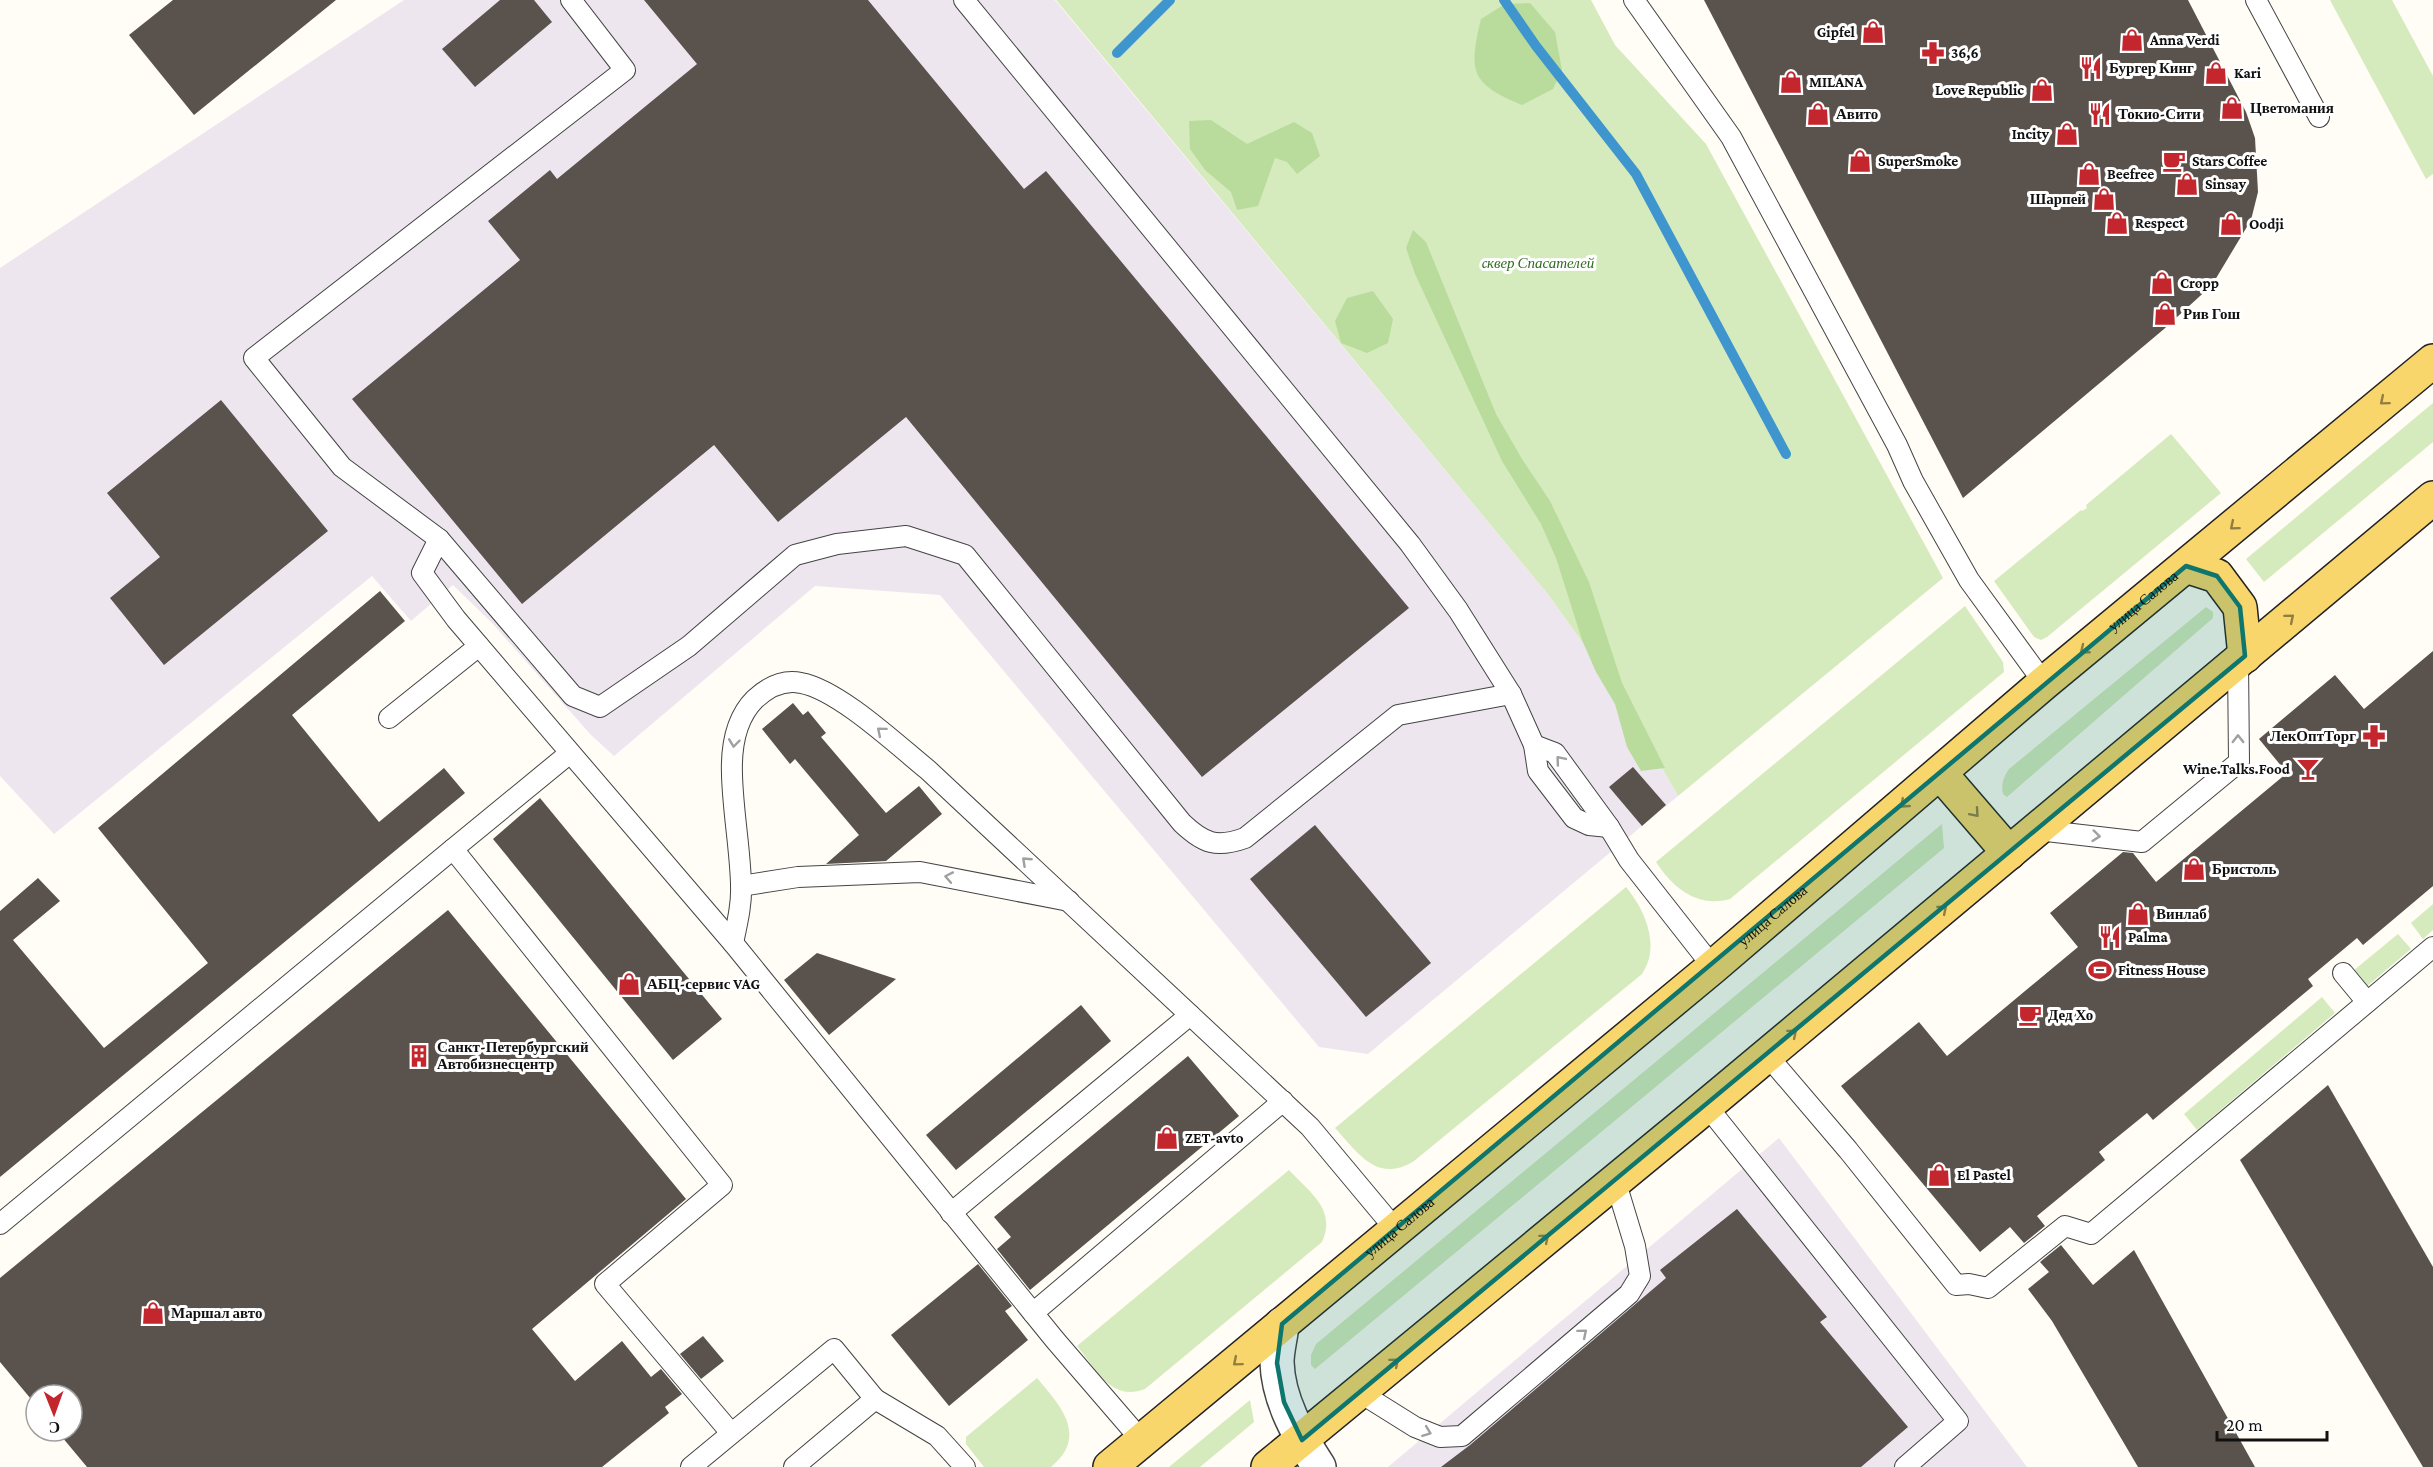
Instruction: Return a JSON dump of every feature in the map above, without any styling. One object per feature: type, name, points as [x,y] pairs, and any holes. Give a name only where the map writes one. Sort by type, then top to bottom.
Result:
[{"type":"main road","name":"улица Салова","points":[[1110,1467],[1713,967],[2044,683],[2433,361]]},
{"type":"main road","points":[[1268,1467],[2038,830],[2433,498]]},
{"type":"main road","points":[[2186,566],[2217,576],[2240,607],[2241,659]]},
{"type":"main road","points":[[1940,773],[2009,853]]},
{"type":"street","points":[[1282,1324],[1277,1363],[1284,1402],[1302,1440],[1319,1467]]},
{"type":"lane","points":[[572,0],[625,70],[254,358],[342,467],[439,539],[573,696],[600,707],[689,646],[795,555],[837,544],[906,536],[965,555],[1182,823],[1195,835],[1212,843],[1230,844],[1245,838],[1398,715],[1511,694]]},
{"type":"lane","points":[[964,0],[1410,544],[1458,610],[1511,694],[1534,745],[1556,753],[1609,827],[1629,860],[1713,967]]},
{"type":"lane","points":[[1634,0],[1731,137],[1891,435],[1934,520],[1969,580],[2044,683]]},
{"type":"lane","points":[[2256,0],[2319,117]]},
{"type":"lane","points":[[439,539],[422,573],[479,646],[733,943],[1033,1313],[1142,1441]]},
{"type":"lane","points":[[389,718],[479,646]]},
{"type":"lane","points":[[2038,830],[2142,842],[2238,762],[2241,659]]},
{"type":"lane","points":[[733,943],[740,908],[741,886],[732,773],[735,736],[745,709],[763,692],[781,683],[800,682],[821,690],[866,719],[928,770],[1310,1126],[1395,1230]]},
{"type":"lane","points":[[0,1224],[570,753]]},
{"type":"lane","points":[[453,849],[722,1185],[605,1284],[731,1433]]},
{"type":"lane","points":[[741,886],[798,877],[920,872],[1068,901]]},
{"type":"lane","points":[[1767,1055],[1848,1150],[1956,1284],[1988,1288],[2065,1226],[2091,1234],[2433,947]]},
{"type":"lane","points":[[2343,973],[2367,1002]]},
{"type":"lane","points":[[951,1213],[1190,1015]]},
{"type":"lane","points":[[1033,1313],[1283,1101]]},
{"type":"lane","points":[[1706,1105],[1958,1421],[1905,1467]]},
{"type":"lane","points":[[1359,1392],[1414,1427],[1440,1437],[1462,1436],[1629,1294],[1640,1276],[1635,1246],[1615,1180]]},
{"type":"lane","points":[[691,1467],[834,1349],[875,1399],[937,1436],[962,1466]]},
{"type":"lane","points":[[794,1467],[875,1399]]},
{"type":"highlighted area","points":[[2186,566],[2217,576],[2240,607],[2245,656],[1302,1440],[1284,1402],[1277,1363],[1282,1324]]},
{"type":"shaded area","points":[[404,0],[1055,0],[1547,593],[1623,699],[1678,796],[1368,1054],[1319,1047],[940,595],[815,586],[614,756],[590,734],[492,623],[453,585],[411,621],[372,576],[54,834],[0,776],[0,268]]},
{"type":"shaded area","points":[[1779,1138],[2027,1467],[1388,1467]]},
{"type":"green space","name":"cквер Спасателей","points":[[1056,0],[1591,0],[1615,45],[1706,144],[1943,578],[1678,796],[1623,699],[1547,593]]},
{"type":"green space","points":[[2330,0],[2392,0],[2433,76],[2433,174],[2426,179]]},
{"type":"green space","points":[[1530,3],[1555,32],[1562,70],[1553,89],[1522,105],[1483,83],[1477,74],[1475,52],[1481,19],[1505,4]]},
{"type":"green space","points":[[1211,120],[1247,144],[1294,122],[1312,133],[1320,156],[1297,174],[1287,162],[1275,158],[1258,206],[1237,210],[1231,192],[1205,170],[1190,149],[1189,121]]},
{"type":"green space","points":[[1413,230],[1426,242],[1496,414],[1550,501],[1589,582],[1622,683],[1665,768],[1641,771],[1627,747],[1615,704],[1596,672],[1582,640],[1556,558],[1541,524],[1502,461],[1415,274],[1406,248]]},
{"type":"green space","points":[[1373,291],[1393,319],[1388,343],[1367,353],[1341,343],[1335,321],[1347,298]]},
{"type":"green space","points":[[2433,403],[2433,442],[2264,582],[2246,559]]},
{"type":"green space","points":[[2171,434],[2221,493],[2047,637],[2041,640],[2034,637],[1994,581],[2081,510],[2087,508],[2086,505]]},
{"type":"green space","points":[[1965,606],[2003,662],[2004,672],[1730,899],[1707,901],[1697,898],[1678,888],[1670,880],[1656,862]]},
{"type":"green space","points":[[2206,607],[2213,612],[2213,618],[2007,797],[2003,794],[2003,781],[2009,769]]},
{"type":"green space","points":[[1942,824],[1944,848],[1315,1369],[1311,1365],[1311,1355],[1316,1344]]},
{"type":"green space","points":[[1626,887],[1639,906],[1648,929],[1650,952],[1648,963],[1642,974],[1414,1161],[1401,1167],[1389,1169],[1379,1167],[1360,1155],[1335,1128]]},
{"type":"green space","points":[[2433,904],[2433,930],[2423,939],[2411,923]]},
{"type":"green space","points":[[2398,934],[2411,949],[2366,987],[2353,971]]},
{"type":"green space","points":[[2322,997],[2335,1013],[2197,1130],[2184,1114]]},
{"type":"green space","points":[[1289,1170],[1319,1202],[1326,1220],[1322,1242],[1145,1389],[1133,1392],[1123,1391],[1105,1381],[1077,1346]]},
{"type":"green space","points":[[1037,1378],[1062,1410],[1067,1421],[1068,1444],[1062,1455],[1051,1467],[984,1467],[966,1444],[966,1437]]},
{"type":"green space","points":[[1250,1400],[1254,1422],[1200,1467],[1169,1467]]},
{"type":"building","points":[[173,0],[336,0],[194,115],[129,35]]},
{"type":"building","points":[[500,0],[534,0],[552,22],[475,87],[442,49]]},
{"type":"building","points":[[644,0],[868,0],[1024,189],[1046,171],[1409,608],[1202,777],[906,417],[778,522],[714,445],[522,604],[352,399],[520,260],[488,221],[550,170],[557,179],[697,64]]},
{"type":"building","points":[[1704,0],[2188,0],[2246,112],[2255,138],[2258,192],[2251,220],[2212,285],[2164,329],[1963,498]]},
{"type":"building","points":[[221,400],[328,531],[164,665],[110,598],[160,557],[107,493]]},
{"type":"building","points":[[380,591],[405,621],[292,715],[379,822],[444,768],[465,793],[0,1177],[0,911],[38,878],[60,901],[13,940],[104,1048],[208,963],[98,828]]},
{"type":"building","points":[[2433,651],[2433,886],[2363,945],[2357,938],[2308,979],[2313,986],[2153,1120],[2147,1113],[2099,1152],[2105,1160],[2037,1216],[2045,1226],[2024,1243],[2010,1227],[1980,1252],[1841,1086],[1919,1022],[1947,1056],[2078,947],[2050,913],[2123,852],[2133,853],[2156,882],[2287,773],[2259,739],[2335,675],[2364,709]]},
{"type":"building","points":[[793,703],[803,715],[808,711],[826,733],[821,737],[886,813],[919,786],[942,814],[886,861],[826,864],[859,835],[795,759],[790,764],[762,729]]},
{"type":"building","points":[[1633,767],[1666,805],[1642,826],[1609,787]]},
{"type":"building","points":[[540,798],[722,1019],[673,1060],[493,839]]},
{"type":"building","points":[[1315,825],[1431,963],[1366,1017],[1250,879]]},
{"type":"building","name":"Санкт-Петербургский Автобизнесцентр","points":[[448,910],[686,1199],[532,1329],[575,1381],[622,1341],[651,1377],[661,1369],[682,1394],[665,1407],[669,1413],[602,1467],[87,1467],[67,1443],[84,1443],[84,1383],[24,1383],[24,1391],[0,1362],[0,1278]]},
{"type":"building","points":[[817,953],[896,979],[829,1035],[784,980]]},
{"type":"building","points":[[1081,1005],[1111,1041],[956,1170],[926,1135]]},
{"type":"building","points":[[1188,1056],[1239,1116],[1030,1290],[997,1249],[1011,1237],[994,1217]]},
{"type":"building","points":[[2328,1085],[2433,1267],[2433,1467],[2423,1467],[2240,1160]]},
{"type":"building","points":[[1737,1209],[1827,1317],[1820,1322],[1908,1427],[1861,1467],[1441,1467],[1470,1445],[1666,1278],[1660,1270]]},
{"type":"building","points":[[2061,1245],[2093,1285],[2134,1250],[2255,1467],[2138,1467],[2052,1321],[2028,1289],[2049,1272],[2040,1262]]},
{"type":"building","points":[[978,1264],[1012,1306],[1005,1311],[1028,1340],[949,1406],[891,1335]]},
{"type":"building","points":[[703,1336],[724,1361],[701,1379],[680,1354]]},
{"type":"waterway","points":[[1117,53],[1170,0]]},
{"type":"waterway","points":[[1504,0],[1536,46],[1636,174],[1786,454]]},
{"type":"place","name":"Gipfel","points":[[1873,32]]},
{"type":"place","name":"Anna Verdi","points":[[2132,40]]},
{"type":"place","name":"36,6","points":[[1933,53]]},
{"type":"place","name":"Бургер Кинг","points":[[2091,68]]},
{"type":"place","name":"Kari","points":[[2216,73]]},
{"type":"place","name":"MILANA","points":[[1791,82]]},
{"type":"place","name":"Love Republic","points":[[2042,90]]},
{"type":"place","name":"Цветомания","points":[[2232,108]]},
{"type":"place","name":"Авито","points":[[1818,114]]},
{"type":"place","name":"Токио-Сити","points":[[2100,114]]},
{"type":"place","name":"Incity","points":[[2067,134]]},
{"type":"place","name":"SuperSmoke","points":[[1860,161]]},
{"type":"place","name":"Stars Coffee","points":[[2174,161]]},
{"type":"place","name":"Beefree","points":[[2089,174]]},
{"type":"place","name":"Sinsay","points":[[2187,184]]},
{"type":"place","name":"Шарпей","points":[[2104,199]]},
{"type":"place","name":"Respect","points":[[2117,223]]},
{"type":"place","name":"Oodji","points":[[2231,224]]},
{"type":"place","name":"Cropp","points":[[2162,283]]},
{"type":"place","name":"Рив Гош","points":[[2165,314]]},
{"type":"place","name":"ЛекОптТорг","points":[[2374,736]]},
{"type":"place","name":"Wine.Talks.Food","points":[[2308,769]]},
{"type":"place","name":"Бристоль","points":[[2194,869]]},
{"type":"place","name":"Винлаб","points":[[2138,914]]},
{"type":"place","name":"Palma","points":[[2110,937]]},
{"type":"place","name":"Fitness House","points":[[2100,970]]},
{"type":"place","name":"АБЦ-сервис VAG","points":[[629,984]]},
{"type":"place","name":"Дед Хо","points":[[2030,1015]]},
{"type":"place","name":"Санкт-Петербургский Автобизнесцентр","points":[[419,1056]]},
{"type":"place","name":"ZET-avto","points":[[1167,1138]]},
{"type":"place","name":"El Pastel","points":[[1939,1175]]},
{"type":"place","name":"Маршал авто","points":[[153,1313]]}]
